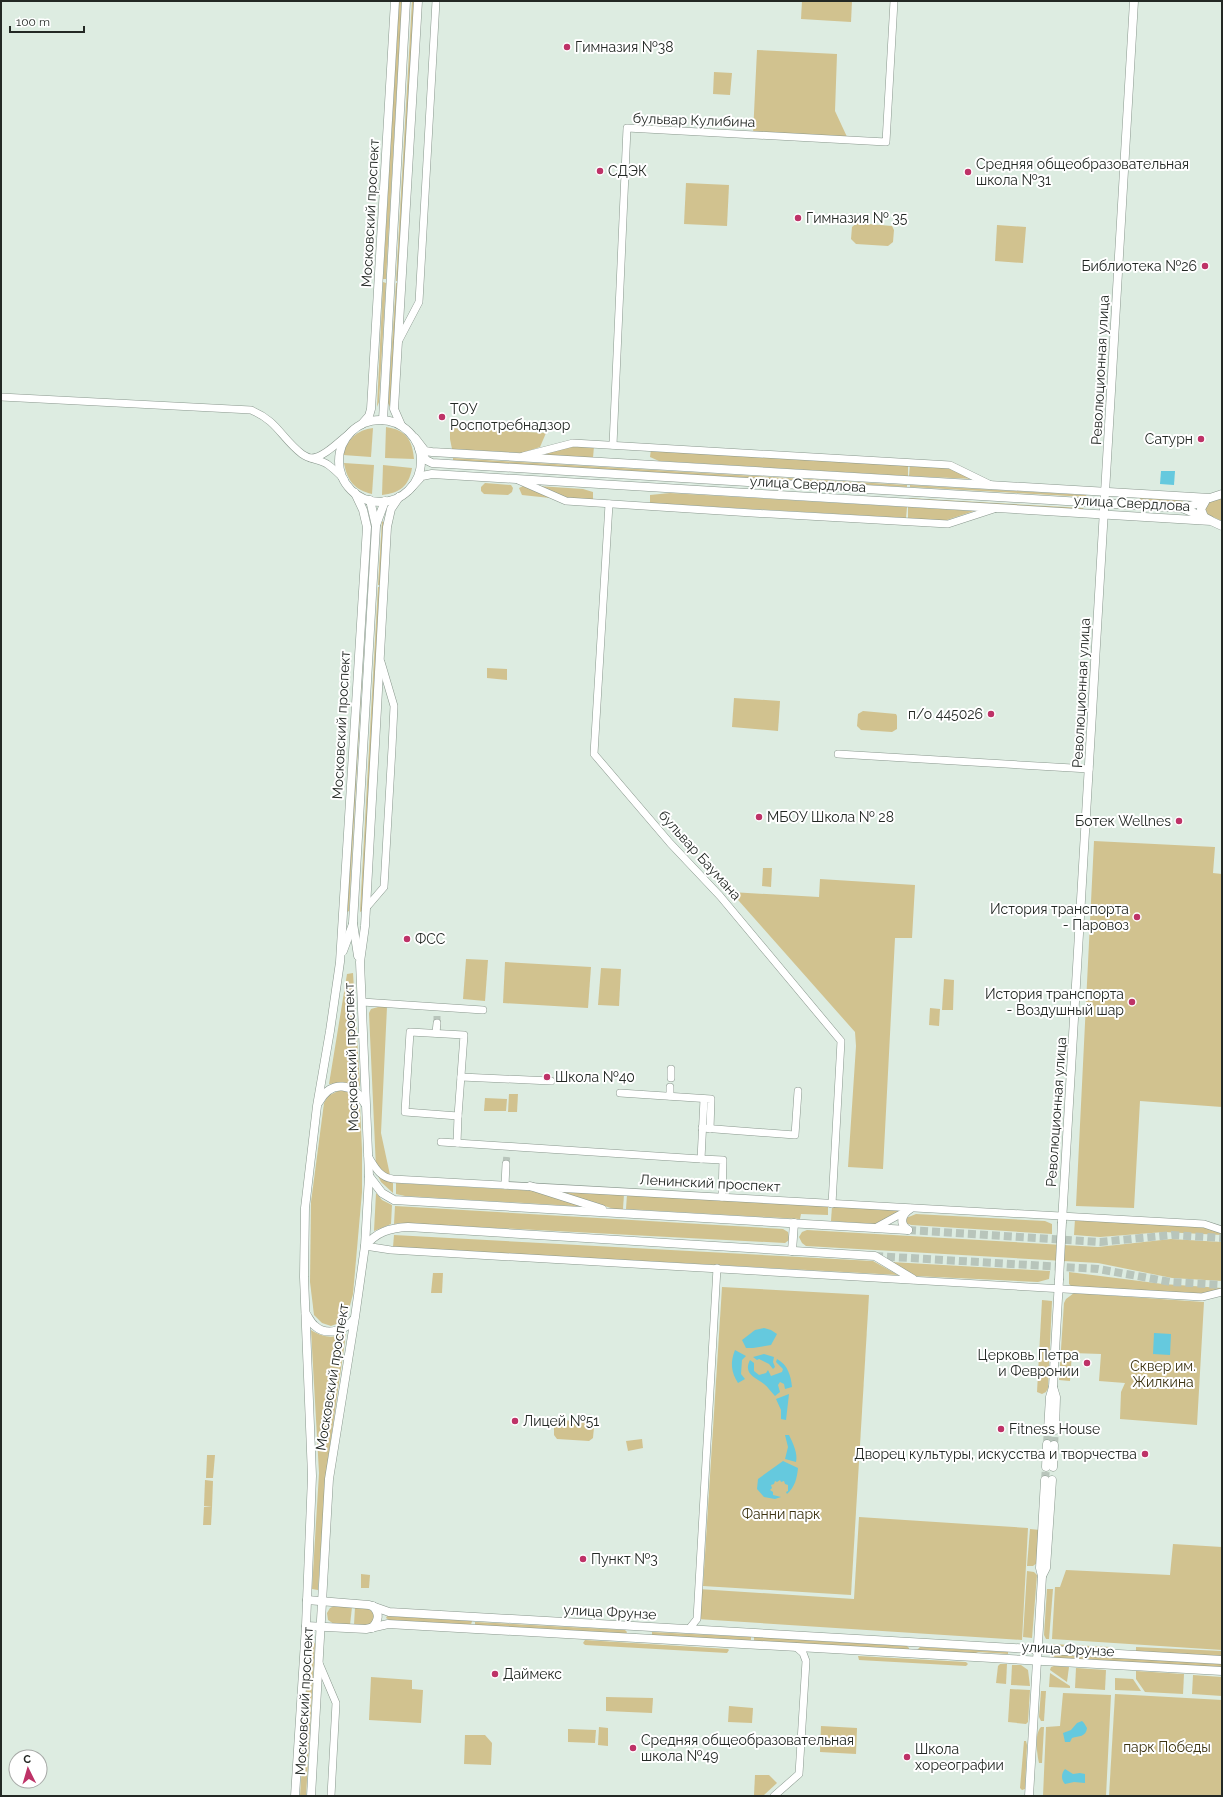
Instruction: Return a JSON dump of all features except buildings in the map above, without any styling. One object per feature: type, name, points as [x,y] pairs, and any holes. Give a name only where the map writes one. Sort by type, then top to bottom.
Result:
[{"type":"main road","name":"Московский проспект","points":[[362,424],[369,416],[371,408],[395,1]]},
{"type":"main road","name":"Московский проспект","points":[[383,420],[406,1]]},
{"type":"main road","points":[[418,1],[394,409],[401,425],[415,438],[426,460],[432,463]]},
{"type":"main road","name":"Революционная улица","points":[[1051,1430],[1050,1397],[1053,1387],[1134,1]]},
{"type":"main road","points":[[401,425],[383,420],[372,420],[362,424],[351,432],[341,449],[340,469],[344,479],[355,493],[370,500],[385,501],[399,497],[409,490],[426,466],[432,463]]},
{"type":"main road","name":"улица Свердлова","points":[[415,438],[425,451],[432,452],[1105,492],[1207,500]]},
{"type":"main road","points":[[418,477],[421,462],[419,448]]},
{"type":"main road","name":"улица Свердлова","points":[[432,463],[1182,508],[1222,526]]},
{"type":"main road","name":"улица Свердлова","points":[[409,490],[422,476],[432,474],[996,508],[1208,519]]},
{"type":"main road","name":"Московский проспект","points":[[295,1796],[306,1626],[312,1476],[305,1313],[305,1208],[317,1106],[341,959],[367,527],[363,510],[355,493]]},
{"type":"main road","name":"улица Свердлова","points":[[1182,508],[1222,494]]},
{"type":"main road","name":"Московский проспект","points":[[359,959],[366,908],[388,521],[391,509],[399,497]]},
{"type":"main road","name":"Московский проспект","points":[[311,1796],[329,1479],[365,1246],[368,1176],[367,1106],[359,959],[353,923],[376,526],[370,500]]},
{"type":"main road","name":"улица Свердлова","points":[[1207,500],[1200,509],[1208,519]]},
{"type":"main road","name":"Московский проспект","points":[[376,526],[385,501]]},
{"type":"main road","name":"Московский проспект","points":[[341,959],[353,923]]},
{"type":"main road","points":[[341,959],[349,949],[354,949],[359,959]]},
{"type":"main road","points":[[317,1106],[323,1094],[329,1089],[343,1087],[356,1091],[367,1106]]},
{"type":"main road","points":[[368,1176],[382,1193],[394,1200],[908,1230],[904,1227],[902,1221],[904,1214],[910,1209]]},
{"type":"main road","points":[[530,1186],[614,1213]]},
{"type":"main road","points":[[792,1251],[794,1223]]},
{"type":"main road","points":[[365,1246],[377,1234],[393,1228],[408,1227],[875,1256],[912,1279]]},
{"type":"main road","points":[[305,1313],[316,1327],[331,1331],[344,1329],[350,1325],[355,1317]]},
{"type":"main road","points":[[1049,1467],[1050,1444]]},
{"type":"main road","points":[[1029,1796],[1042,1576],[1040,1568],[1048,1480]]},
{"type":"main road","name":"улица Фрунзе","points":[[307,1600],[373,1606],[389,1612],[1222,1660]]},
{"type":"main road","points":[[372,1628],[378,1622],[379,1616],[378,1611],[373,1606]]},
{"type":"main road","points":[[388,1624],[383,1618],[389,1612]]},
{"type":"main road","name":"улица Фрунзе","points":[[306,1626],[366,1629],[388,1624],[1222,1671]]},
{"type":"main road","points":[[627,1637],[631,1632],[628,1626]]},
{"type":"main road","points":[[653,1638],[648,1633],[654,1627]]},
{"type":"main road","points":[[913,1653],[914,1642]]},
{"type":"street","points":[[398,342],[419,302],[436,1]]},
{"type":"street","name":"бульвар Кулибина","points":[[613,445],[627,128],[886,142],[894,1]]},
{"type":"street","points":[[1,397],[251,410],[262,415],[273,423],[292,445],[309,458],[327,464],[344,479]]},
{"type":"street","points":[[309,458],[317,458],[325,454],[336,443],[351,432]]},
{"type":"street","points":[[522,457],[547,448],[573,443],[950,465],[991,485]]},
{"type":"street","points":[[518,480],[566,501],[948,524],[996,508]]},
{"type":"street","name":"бульвар Баумана","points":[[609,504],[594,754],[670,843],[720,896],[841,1041],[832,1204]]},
{"type":"street","points":[[366,908],[384,887],[392,748],[394,706],[380,660]]},
{"type":"street","points":[[838,754],[1089,769]]},
{"type":"street","points":[[362,1002],[438,1011],[483,1010]]},
{"type":"street","points":[[436,1033],[437,1023]]},
{"type":"street","points":[[457,1143],[464,1035],[410,1032],[405,1112],[458,1116]]},
{"type":"street","points":[[671,1069],[671,1078]]},
{"type":"street","points":[[461,1077],[551,1081]]},
{"type":"street","points":[[670,1087],[670,1096]]},
{"type":"street","points":[[706,1128],[795,1135],[798,1091]]},
{"type":"street","points":[[620,1093],[704,1099],[706,1128],[701,1159]]},
{"type":"street","points":[[441,1142],[507,1150],[723,1160],[722,1197]]},
{"type":"street","name":"Ленинский проспект","points":[[368,1156],[376,1170],[382,1175],[393,1179],[910,1209],[954,1210],[1062,1219],[1204,1224],[1222,1230]]},
{"type":"street","points":[[506,1164],[506,1185]]},
{"type":"street","points":[[875,1228],[910,1209]]},
{"type":"street","points":[[365,1246],[391,1250],[912,1279],[1058,1284],[1202,1297],[1222,1292]]},
{"type":"street","points":[[702,1630],[697,1620],[717,1268]]},
{"type":"street","points":[[689,1629],[697,1620]]},
{"type":"street","points":[[774,1796],[799,1774],[806,1668],[805,1656],[796,1647]]},
{"type":"street","points":[[806,1668],[811,1654],[820,1648]]},
{"type":"street","points":[[319,1663],[336,1703],[332,1796]]},
{"type":"green space","points":[[399,1],[402,1],[386,279],[383,279]]},
{"type":"green space","points":[[412,1],[415,1],[399,281],[396,281]]},
{"type":"green space","points":[[802,1],[852,1],[851,22],[801,19]]},
{"type":"green space","points":[[757,50],[837,54],[835,111],[848,139],[753,134]]},
{"type":"green space","points":[[714,72],[732,73],[730,95],[713,94]]},
{"type":"green space","points":[[686,183],[729,185],[727,226],[684,224]]},
{"type":"green space","points":[[857,223],[892,226],[894,230],[893,242],[888,246],[856,244],[851,239],[852,227]]},
{"type":"green space","points":[[997,225],[1026,227],[1023,263],[995,261]]},
{"type":"green space","points":[[383,282],[386,283],[379,402],[377,407]]},
{"type":"green space","points":[[396,283],[399,283],[390,407],[388,403]]},
{"type":"green space","points":[[386,427],[399,430],[407,437],[412,446],[414,459],[385,458]]},
{"type":"green space","points":[[373,428],[371,457],[343,455],[347,444],[354,436],[362,431]]},
{"type":"green space","points":[[450,428],[546,433],[540,447],[522,453],[452,449]]},
{"type":"green space","points":[[570,445],[594,446],[593,458],[542,455]]},
{"type":"green space","points":[[651,449],[908,464],[908,476],[659,461],[650,457]]},
{"type":"green space","points":[[453,458],[907,485],[907,487],[453,461]]},
{"type":"green space","points":[[344,463],[374,465],[372,494],[361,490],[353,484],[347,475]]},
{"type":"green space","points":[[910,464],[944,466],[974,479],[909,476]]},
{"type":"green space","points":[[383,465],[412,468],[409,480],[403,488],[382,495]]},
{"type":"green space","points":[[485,483],[511,485],[513,488],[512,492],[508,495],[484,494],[481,491],[481,487]]},
{"type":"green space","points":[[910,485],[1086,495],[1087,497],[910,487]]},
{"type":"green space","points":[[523,486],[550,498],[522,495],[519,488]]},
{"type":"green space","points":[[538,486],[583,489],[593,492],[593,500],[566,498]]},
{"type":"green space","points":[[670,493],[907,507],[906,518],[650,503],[650,495]]},
{"type":"green space","points":[[909,498],[1083,508],[1084,510],[909,501]]},
{"type":"green space","points":[[1140,498],[1183,500],[1182,503],[1140,500]]},
{"type":"green space","points":[[1222,498],[1222,521],[1204,513],[1205,503]]},
{"type":"green space","points":[[908,507],[974,511],[944,521],[908,518]]},
{"type":"green space","points":[[382,521],[384,523],[381,585],[378,585]]},
{"type":"green space","points":[[365,587],[367,587],[349,911],[347,912]]},
{"type":"green space","points":[[378,587],[381,587],[362,911],[360,912]]},
{"type":"green space","points":[[487,668],[507,669],[507,680],[487,678]]},
{"type":"green space","points":[[734,698],[780,701],[778,731],[732,727]]},
{"type":"green space","points":[[863,711],[896,714],[897,729],[892,732],[861,730],[857,726],[858,714]]},
{"type":"green space","points":[[1094,841],[1215,847],[1213,873],[1222,874],[1222,1107],[1140,1101],[1134,1208],[1076,1206]]},
{"type":"green space","points":[[763,868],[772,868],[771,887],[762,886]]},
{"type":"green space","points":[[820,879],[915,885],[912,938],[895,938],[883,1169],[848,1167],[856,1046],[855,1032],[731,892],[819,897]]},
{"type":"green space","points":[[466,959],[488,960],[485,1001],[463,999]]},
{"type":"green space","points":[[505,962],[591,967],[588,1008],[503,1003]]},
{"type":"green space","points":[[601,968],[621,969],[619,1006],[598,1005]]},
{"type":"green space","points":[[353,973],[359,1087],[345,1083],[329,1084],[347,974]]},
{"type":"green space","points":[[944,979],[954,980],[953,1010],[942,1010]]},
{"type":"green space","points":[[387,1007],[381,1133],[390,1175],[385,1174],[376,1168],[369,1013],[371,1009]]},
{"type":"green space","points":[[930,1008],[940,1009],[939,1026],[929,1025]]},
{"type":"green space","points":[[340,1090],[353,1093],[360,1106],[362,1192],[353,1294],[347,1317],[342,1322],[331,1326],[322,1323],[314,1315],[310,1282],[311,1202],[324,1103],[328,1096]]},
{"type":"green space","points":[[509,1094],[518,1094],[517,1112],[508,1112]]},
{"type":"green space","points":[[485,1098],[507,1099],[506,1111],[484,1111]]},
{"type":"green space","points":[[376,1172],[393,1183],[393,1193],[381,1182]]},
{"type":"green space","points":[[396,1183],[537,1191],[590,1207],[405,1196],[396,1194]]},
{"type":"green space","points":[[554,1190],[624,1194],[623,1209],[614,1209]]},
{"type":"green space","points":[[376,1193],[382,1200],[392,1205],[391,1224],[374,1231]]},
{"type":"green space","points":[[627,1194],[828,1206],[828,1215],[801,1214],[800,1219],[626,1209]]},
{"type":"green space","points":[[395,1206],[783,1229],[788,1232],[789,1240],[785,1243],[401,1223],[394,1224]]},
{"type":"green space","points":[[832,1206],[903,1211],[875,1224],[831,1221]]},
{"type":"green space","points":[[916,1214],[1045,1221],[1052,1224],[1052,1234],[911,1225],[906,1223],[906,1218]]},
{"type":"green space","points":[[1075,1219],[1202,1226],[1222,1233],[1222,1235],[1164,1232],[1100,1237],[1074,1235]]},
{"type":"green space","points":[[807,1230],[1098,1247],[1171,1239],[1222,1242],[1222,1281],[1172,1278],[1098,1263],[806,1246],[802,1243],[799,1237],[802,1232]]},
{"type":"green space","points":[[394,1235],[873,1261],[898,1275],[393,1247]]},
{"type":"green space","points":[[891,1262],[1050,1271],[1049,1279],[1038,1282],[915,1276]]},
{"type":"green space","points":[[1069,1272],[1163,1284],[1222,1288],[1222,1290],[1197,1294],[1072,1287],[1069,1284]]},
{"type":"green space","points":[[433,1273],[443,1273],[442,1293],[431,1293]]},
{"type":"green space","name":"Фанни парк","points":[[722,1287],[869,1295],[851,1595],[703,1586]]},
{"type":"green space","name":"Сквер им. Жилкина","points":[[1074,1293],[1204,1302],[1197,1425],[1120,1419],[1121,1392],[1125,1383],[1099,1381],[1101,1354],[1072,1353],[1070,1381],[1059,1380],[1064,1303],[1066,1299]]},
{"type":"green space","points":[[1042,1300],[1052,1301],[1048,1388],[1046,1392],[1042,1394],[1037,1392]]},
{"type":"green space","points":[[311,1330],[320,1335],[328,1336],[346,1334],[326,1474],[318,1590],[312,1589],[319,1473]]},
{"type":"green space","points":[[558,1420],[592,1422],[594,1427],[593,1438],[589,1441],[557,1439],[554,1435],[554,1424]]},
{"type":"green space","points":[[642,1439],[643,1448],[628,1451],[626,1441]]},
{"type":"green space","points":[[207,1455],[215,1455],[213,1478],[206,1478]]},
{"type":"green space","points":[[205,1480],[213,1481],[212,1507],[204,1506]]},
{"type":"green space","points":[[204,1507],[212,1507],[211,1525],[203,1525]]},
{"type":"green space","points":[[859,1517],[1028,1528],[1022,1640],[697,1619],[698,1589],[854,1599]]},
{"type":"green space","points":[[1030,1529],[1040,1530],[1037,1563],[1033,1566],[1027,1566]]},
{"type":"green space","points":[[1173,1544],[1222,1547],[1222,1650],[1052,1639],[1055,1587],[1060,1587],[1066,1570],[1170,1575]]},
{"type":"green space","points":[[1027,1571],[1034,1572],[1037,1575],[1032,1638],[1023,1637]]},
{"type":"green space","points":[[361,1574],[370,1575],[369,1588],[361,1588]]},
{"type":"green space","points":[[1047,1589],[1053,1589],[1049,1639],[1046,1639],[1044,1635]]},
{"type":"green space","points":[[334,1606],[352,1607],[350,1625],[334,1624],[328,1620],[327,1613],[330,1608]]},
{"type":"green space","points":[[355,1607],[370,1610],[374,1614],[375,1618],[369,1625],[354,1625]]},
{"type":"green space","points":[[387,1616],[472,1621],[471,1625],[389,1620],[386,1618]]},
{"type":"green space","points":[[475,1622],[625,1630],[627,1632],[626,1634],[475,1626]]},
{"type":"green space","points":[[652,1632],[751,1637],[751,1641],[652,1636]]},
{"type":"green space","points":[[754,1637],[907,1646],[909,1650],[754,1641]]},
{"type":"green space","points":[[585,1640],[729,1650],[727,1653],[585,1645],[583,1643]]},
{"type":"green space","points":[[313,1641],[315,1644],[308,1761],[302,1761],[309,1645],[310,1642]]},
{"type":"green space","points":[[1052,1644],[1110,1647],[1110,1649],[1052,1646]]},
{"type":"green space","points":[[920,1647],[1008,1652],[1008,1654],[978,1652],[974,1654],[917,1650]]},
{"type":"green space","points":[[1136,1647],[1222,1651],[1222,1656],[1136,1651]]},
{"type":"green space","points":[[1051,1654],[1222,1664],[1222,1669],[1051,1658]]},
{"type":"green space","points":[[858,1656],[966,1662],[968,1664],[966,1666],[859,1660]]},
{"type":"green space","points":[[1000,1664],[1007,1664],[1006,1684],[996,1683],[998,1666]]},
{"type":"green space","points":[[1012,1665],[1021,1665],[1028,1670],[1030,1686],[1011,1685]]},
{"type":"green space","points":[[1051,1667],[1069,1667],[1067,1682],[1050,1670]]},
{"type":"green space","points":[[1076,1668],[1106,1670],[1105,1690],[1075,1688]]},
{"type":"green space","points":[[1136,1671],[1184,1674],[1183,1694],[1145,1692],[1136,1679]]},
{"type":"green space","points":[[1050,1673],[1070,1686],[1070,1688],[1049,1687]]},
{"type":"green space","points":[[1193,1675],[1222,1677],[1222,1696],[1192,1694]]},
{"type":"green space","points":[[371,1677],[412,1680],[412,1689],[423,1690],[421,1723],[369,1720]]},
{"type":"green space","points":[[1115,1678],[1133,1679],[1141,1691],[1115,1690]]},
{"type":"green space","points":[[1010,1689],[1030,1690],[1028,1722],[1026,1724],[1008,1722]]},
{"type":"green space","points":[[1041,1691],[1046,1691],[1044,1721],[1041,1721],[1039,1717]]},
{"type":"green space","points":[[1063,1693],[1111,1695],[1106,1796],[1043,1796],[1046,1727],[1060,1726]]},
{"type":"green space","name":"парк Победы","points":[[1115,1694],[1222,1700],[1222,1796],[1109,1796]]},
{"type":"green space","points":[[606,1697],[653,1698],[652,1713],[606,1711]]},
{"type":"green space","points":[[729,1706],[753,1708],[752,1723],[728,1722]]},
{"type":"green space","points":[[821,1726],[857,1728],[856,1754],[820,1752]]},
{"type":"green space","points":[[599,1727],[608,1728],[608,1746],[598,1745]]},
{"type":"green space","points":[[1041,1727],[1044,1727],[1042,1763],[1039,1763],[1037,1734]]},
{"type":"green space","points":[[568,1729],[596,1730],[595,1743],[568,1742]]},
{"type":"green space","points":[[465,1735],[485,1735],[492,1743],[491,1765],[464,1764]]},
{"type":"green space","points":[[1024,1741],[1026,1741],[1027,1745],[1025,1789],[1022,1790],[1020,1788]]},
{"type":"green space","points":[[302,1764],[308,1764],[306,1796],[300,1796]]},
{"type":"green space","points":[[755,1775],[769,1775],[777,1783],[764,1795],[754,1795]]},
{"type":"water","points":[[1161,471],[1175,471],[1174,485],[1160,484]]},
{"type":"water","points":[[764,1328],[777,1334],[771,1345],[746,1348],[742,1340],[755,1330]]},
{"type":"water","points":[[1154,1333],[1171,1334],[1170,1355],[1153,1354]]},
{"type":"water","points":[[735,1350],[746,1356],[742,1360],[741,1374],[745,1379],[738,1383],[732,1367],[732,1359]]},
{"type":"water","points":[[764,1354],[774,1357],[773,1362],[775,1367],[773,1369],[769,1364],[753,1357]]},
{"type":"water","points":[[777,1359],[784,1364],[788,1371],[792,1387],[785,1389],[784,1384],[780,1382],[778,1385],[780,1392],[775,1396],[765,1385],[751,1375],[748,1365],[750,1360],[754,1363],[754,1371],[759,1375],[766,1373],[768,1370],[771,1376],[782,1372],[783,1369],[776,1362]]},
{"type":"water","points":[[789,1394],[786,1420],[781,1419],[781,1410],[776,1399]]},
{"type":"water","points":[[785,1435],[789,1435],[794,1445],[796,1462],[785,1459],[788,1447]]},
{"type":"water","points":[[783,1461],[798,1468],[794,1485],[787,1494],[786,1492],[788,1491],[788,1485],[785,1484],[784,1481],[775,1481],[774,1484],[771,1485],[772,1488],[770,1490],[773,1492],[773,1495],[781,1497],[775,1499],[764,1497],[757,1489],[758,1479]]},
{"type":"water","points":[[1082,1721],[1087,1728],[1085,1733],[1082,1736],[1072,1738],[1070,1742],[1065,1742],[1063,1733],[1071,1730],[1077,1723]]},
{"type":"water","points":[[1065,1769],[1073,1774],[1085,1774],[1085,1783],[1074,1782],[1065,1784],[1062,1776]]},
{"type":"tunnel","points":[[437,1014],[437,1023]]},
{"type":"tunnel","points":[[506,1164],[507,1154]]},
{"type":"tunnel","points":[[908,1230],[1100,1242],[1172,1235],[1222,1238]]},
{"type":"tunnel","points":[[875,1256],[1098,1269],[1171,1282],[1222,1285]]},
{"type":"tunnel","points":[[1047,1444],[1048,1430]]},
{"type":"tunnel","points":[[1054,1445],[1055,1430]]},
{"type":"tunnel","points":[[1045,1480],[1046,1467]]},
{"type":"place","name":"Гимназия №38","points":[[567,47]]},
{"type":"place","name":"СДЭК","points":[[600,171]]},
{"type":"place","name":"Средняя общеобразовательная школа №31","points":[[968,172]]},
{"type":"place","name":"Гимназия № 35","points":[[798,218]]},
{"type":"place","name":"Библиотека №26","points":[[1205,266]]},
{"type":"place","name":"ТОУ Роспотребнадзор","points":[[442,417]]},
{"type":"place","name":"Сатурн","points":[[1201,439]]},
{"type":"place","name":"п/о 445026","points":[[991,714]]},
{"type":"place","name":"МБОУ Школа № 28","points":[[759,817]]},
{"type":"place","name":"Ботек Wellnes","points":[[1179,821]]},
{"type":"place","name":"История транспорта - Паровоз","points":[[1137,917]]},
{"type":"place","name":"ФСС","points":[[407,939]]},
{"type":"place","name":"История транспорта - Воздушный шар","points":[[1132,1002]]},
{"type":"place","name":"Школа №40","points":[[547,1077]]},
{"type":"place","name":"Церковь Петра и Февронии","points":[[1087,1363]]},
{"type":"place","name":"Лицей №51","points":[[515,1421]]},
{"type":"place","name":"Fitness House","points":[[1001,1429]]},
{"type":"place","name":"Дворец культуры, искусства и творчества","points":[[1145,1454]]},
{"type":"place","name":"Пункт №3","points":[[583,1559]]},
{"type":"place","name":"Даймекс","points":[[495,1674]]},
{"type":"place","name":"Средняя общеобразовательная школа №49","points":[[633,1748]]},
{"type":"place","name":"Школа хореографии","points":[[907,1757]]}]
